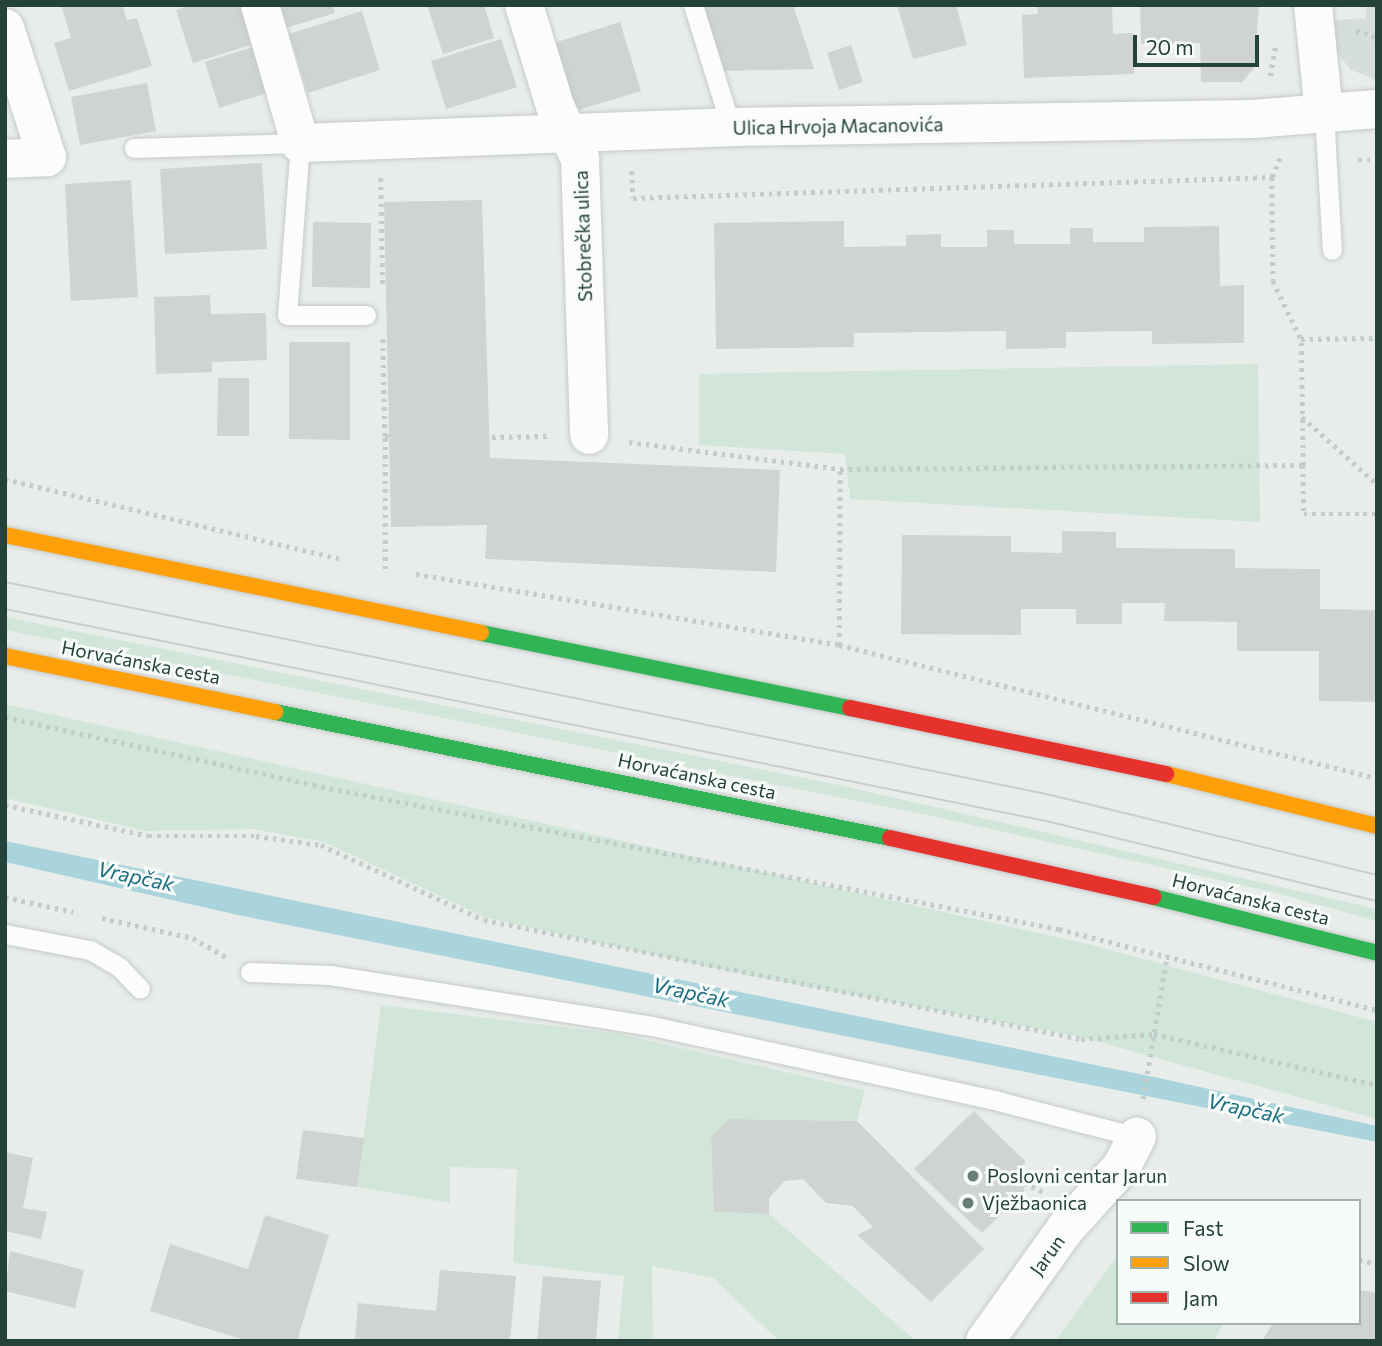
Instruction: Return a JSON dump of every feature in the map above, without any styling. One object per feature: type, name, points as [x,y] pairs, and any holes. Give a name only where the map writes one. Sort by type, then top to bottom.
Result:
[{"type":"street","points":[[260,5],[300,143]]},
{"type":"street","name":"Stobrečka ulica","points":[[524,5],[555,106],[580,159],[589,435]]},
{"type":"street","points":[[1313,5],[1324,113]]},
{"type":"street","points":[[5,28],[47,157],[5,159]]},
{"type":"street","name":"Ulica Hrvoja Macanovića","points":[[300,143],[731,128],[1253,119],[1377,109]]},
{"type":"street","points":[[5,535],[1145,769],[1377,826]]},
{"type":"street","name":"Horvaćanska cesta","points":[[5,656],[1049,871],[1377,953]]},
{"type":"street","name":"Jarun","points":[[985,1341],[1066,1228],[1122,1166],[1137,1137]]},
{"type":"lane","points":[[693,5],[731,128]]},
{"type":"lane","points":[[1324,113],[1332,250]]},
{"type":"lane","points":[[134,148],[300,143],[287,315],[366,315]]},
{"type":"lane","points":[[5,934],[90,950],[119,967],[140,989]]},
{"type":"lane","points":[[250,972],[330,975],[652,1026],[998,1101],[1137,1137]]},
{"type":"path","points":[[1280,157],[1272,177],[1273,281],[1301,339],[1304,514],[1377,514]]},
{"type":"path","points":[[633,198],[1272,177]]},
{"type":"path","points":[[1301,339],[1377,338]]},
{"type":"path","points":[[1302,416],[1377,484]]},
{"type":"path","points":[[492,437],[589,435],[690,452],[840,469],[1303,465]]},
{"type":"path","points":[[385,569],[385,436],[390,437]]},
{"type":"path","points":[[839,645],[840,469]]},
{"type":"path","points":[[5,479],[344,559]]},
{"type":"path","points":[[371,566],[398,571]]},
{"type":"path","points":[[412,574],[839,645],[1377,778]]},
{"type":"path","points":[[5,717],[313,785],[1059,929],[1377,1010]]},
{"type":"path","points":[[5,805],[149,835],[256,835],[321,845],[484,920],[881,1003],[1081,1039],[1154,1034],[1377,1086]]},
{"type":"path","points":[[5,897],[86,915]]},
{"type":"path","points":[[99,918],[193,939],[250,972]]},
{"type":"path","points":[[1137,1137],[1167,956]]},
{"type":"shaded area","points":[[1366,5],[1377,5],[1377,80],[1351,70],[1335,50],[1334,20],[1366,18]]},
{"type":"green space","points":[[1258,364],[1260,522],[850,499],[845,454],[699,445],[699,374]]},
{"type":"green space","points":[[5,617],[839,785],[1359,905],[1377,910],[1377,921],[1276,893],[932,816],[5,630]]},
{"type":"green space","points":[[5,704],[1088,944],[1377,1022],[1377,1119],[1081,1037],[745,975],[487,918],[324,842],[253,829],[146,831],[5,798]]},
{"type":"green space","points":[[381,1005],[620,1034],[865,1090],[857,1121],[729,1119],[711,1137],[714,1212],[769,1214],[916,1341],[779,1341],[713,1278],[652,1266],[653,1341],[618,1341],[624,1276],[513,1263],[517,1169],[450,1167],[450,1203],[357,1187]]},
{"type":"green space","points":[[1116,1258],[1116,1325],[1223,1325],[1213,1341],[1055,1341]]},
{"type":"water","name":"Vrapčak","points":[[5,841],[1159,1078],[1377,1126],[1377,1142],[238,915],[5,862]]},
{"type":"building","points":[[61,5],[122,5],[127,20],[137,18],[152,66],[69,91],[54,43],[71,38]]},
{"type":"building","points":[[191,5],[248,5],[260,42],[193,63],[176,10]]},
{"type":"building","points":[[275,5],[332,5],[335,13],[282,29]]},
{"type":"building","points":[[427,5],[484,5],[494,38],[443,54]]},
{"type":"building","points":[[700,5],[793,5],[814,69],[722,71]]},
{"type":"building","points":[[897,5],[956,5],[967,45],[913,59]]},
{"type":"building","points":[[1037,5],[1112,5],[1113,34],[1133,33],[1134,74],[1024,78],[1022,15],[1038,14]]},
{"type":"building","points":[[1140,5],[1259,5],[1254,68],[1242,82],[1201,82],[1200,43],[1141,44]]},
{"type":"building","points":[[362,11],[380,70],[308,93],[289,34]]},
{"type":"building","points":[[620,22],[641,91],[572,112],[551,44]]},
{"type":"building","points":[[501,39],[517,87],[446,109],[431,61]]},
{"type":"building","points":[[851,45],[863,82],[839,90],[827,53]]},
{"type":"building","points":[[256,46],[271,92],[219,108],[205,62]]},
{"type":"building","points":[[147,83],[156,131],[80,145],[71,97]]},
{"type":"building","points":[[262,163],[267,249],[165,254],[160,169]]},
{"type":"building","points":[[131,180],[138,297],[71,301],[65,184]]},
{"type":"building","points":[[482,200],[490,458],[780,470],[776,572],[485,559],[487,525],[391,527],[384,202]]},
{"type":"building","points":[[844,221],[844,247],[906,246],[906,235],[941,234],[941,247],[987,247],[987,230],[1014,230],[1014,244],[1070,244],[1070,228],[1093,228],[1093,242],[1144,242],[1144,227],[1219,226],[1220,286],[1244,285],[1244,343],[1152,344],[1152,331],[1066,332],[1066,348],[1006,349],[1006,331],[854,333],[854,347],[716,349],[714,223]]},
{"type":"building","points":[[313,222],[371,223],[370,288],[312,287]]},
{"type":"building","points":[[210,295],[211,314],[266,313],[267,360],[212,362],[212,372],[156,374],[154,297]]},
{"type":"building","points":[[289,342],[350,342],[350,440],[289,439]]},
{"type":"building","points":[[218,378],[249,378],[249,436],[217,436]]},
{"type":"building","points":[[1062,531],[1116,532],[1116,548],[1235,549],[1235,568],[1320,569],[1320,609],[1377,610],[1377,702],[1319,701],[1319,651],[1237,651],[1237,622],[1164,621],[1165,603],[1122,603],[1122,624],[1076,624],[1076,609],[1021,609],[1021,635],[901,634],[902,535],[1011,536],[1011,552],[1062,553]]},
{"type":"building","name":"Poslovni centar Jarun","points":[[974,1111],[1025,1161],[1024,1192],[982,1233],[914,1169]]},
{"type":"building","points":[[729,1119],[857,1121],[984,1249],[931,1302],[857,1235],[873,1227],[853,1206],[826,1203],[803,1179],[785,1181],[777,1189],[769,1198],[769,1214],[714,1212],[711,1137]]},
{"type":"building","points":[[303,1130],[364,1138],[357,1187],[296,1179]]},
{"type":"building","points":[[5,1152],[33,1158],[23,1208],[47,1212],[41,1239],[5,1231]]},
{"type":"building","points":[[265,1215],[329,1235],[297,1341],[248,1341],[150,1311],[170,1244],[248,1269]]},
{"type":"building","points":[[10,1251],[84,1270],[75,1308],[5,1291]]},
{"type":"building","points":[[440,1270],[516,1276],[510,1341],[355,1341],[358,1303],[436,1311]]},
{"type":"building","points":[[543,1276],[601,1281],[596,1341],[537,1341]]},
{"type":"building","points":[[1361,1290],[1377,1293],[1377,1341],[1262,1341],[1272,1325],[1361,1325]]},
{"type":"tram line","points":[[5,582],[1051,795],[1377,875]]},
{"type":"tram line","points":[[5,609],[1046,821],[1377,901]]},
{"type":"traffic: fast","points":[[481,633],[850,708]]},
{"type":"traffic: fast","points":[[275,712],[890,838]]},
{"type":"traffic: fast","points":[[1153,897],[1377,953]]},
{"type":"traffic: slow","points":[[5,535],[481,633]]},
{"type":"traffic: slow","points":[[5,656],[275,712]]},
{"type":"traffic: slow","points":[[1166,774],[1377,826]]},
{"type":"traffic: jam","points":[[850,708],[1166,774]]},
{"type":"traffic: jam","points":[[890,838],[1153,897]]},
{"type":"place","name":"Poslovni centar Jarun","points":[[973,1176]]},
{"type":"place","name":"Vježbaonica","points":[[968,1203]]}]
